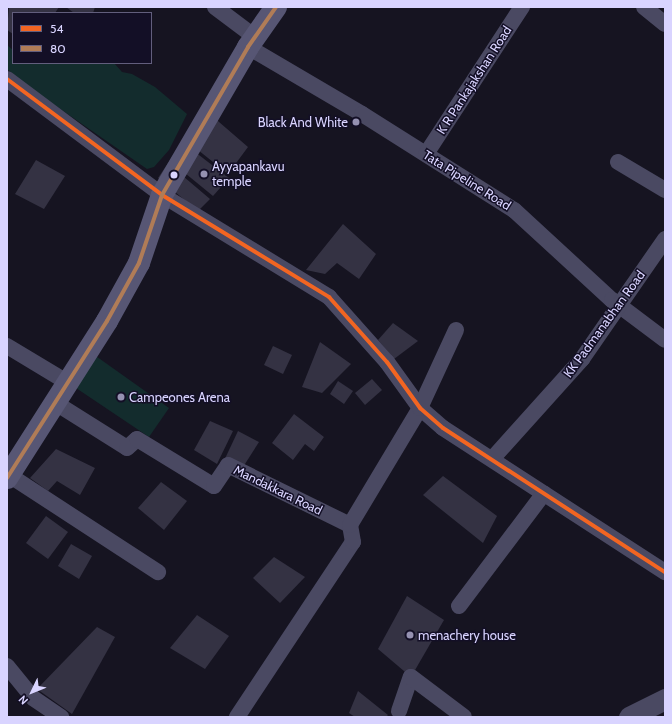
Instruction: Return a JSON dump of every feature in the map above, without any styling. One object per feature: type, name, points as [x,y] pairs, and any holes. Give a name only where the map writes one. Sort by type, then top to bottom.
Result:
[{"type":"main road","points":[[8,477],[107,320],[139,263],[162,195],[252,42],[276,7]]},
{"type":"street","name":"Tata Pipeline Road","points":[[215,7],[252,42],[514,210],[619,305],[665,340]]},
{"type":"street","name":"K R Pankajakshan Road","points":[[426,154],[522,7]]},
{"type":"street","points":[[644,7],[665,24]]},
{"type":"street","points":[[7,79],[162,195],[329,297],[387,362],[420,408],[443,428],[665,572]]},
{"type":"street","points":[[618,162],[665,190]]},
{"type":"street","name":"KK Padmanabhan Road","points":[[492,459],[582,359],[665,239]]},
{"type":"street","points":[[237,717],[353,542],[350,525],[420,408],[456,330]]},
{"type":"street","points":[[7,346],[67,382]]},
{"type":"street","name":"Mandakkara Road","points":[[54,402],[127,448],[137,439],[214,486],[228,465],[350,525]]},
{"type":"street","points":[[8,477],[158,572]]},
{"type":"street","points":[[459,606],[544,493]]},
{"type":"street","points":[[7,666],[33,698],[61,717]]},
{"type":"street","points":[[399,711],[411,677],[464,717]]},
{"type":"street","points":[[629,717],[665,699]]},
{"type":"green space","points":[[7,45],[12,49],[12,64],[115,64],[122,72],[132,74],[155,87],[187,114],[169,150],[154,167],[147,169],[30,88],[7,69]]},
{"type":"green space","name":"Campeones Arena","points":[[93,354],[169,408],[149,437],[73,386]]},
{"type":"building","points":[[9,7],[59,7],[56,12],[12,12],[12,33],[7,30]]},
{"type":"building","points":[[66,7],[95,7],[93,12],[73,12]]},
{"type":"building","points":[[204,109],[248,147],[228,174],[193,146],[177,171],[210,199],[198,211],[158,178]]},
{"type":"building","name":"Ayyapankavu temple","points":[[195,152],[229,178],[213,196],[180,169]]},
{"type":"building","points":[[36,160],[65,176],[44,209],[15,194]]},
{"type":"building","points":[[343,224],[376,254],[359,279],[337,263],[325,274],[306,270]]},
{"type":"building","points":[[393,323],[418,341],[394,359],[378,340]]},
{"type":"building","points":[[320,342],[351,364],[322,393],[302,387]]},
{"type":"building","points":[[273,346],[292,355],[283,374],[264,365]]},
{"type":"building","points":[[372,379],[382,390],[365,405],[355,393]]},
{"type":"building","points":[[338,381],[353,391],[344,404],[330,394]]},
{"type":"building","points":[[294,414],[324,437],[314,451],[305,444],[293,460],[272,443]]},
{"type":"building","points":[[210,421],[233,431],[217,464],[194,450]]},
{"type":"building","points":[[238,431],[259,442],[236,478],[222,465]]},
{"type":"building","points":[[56,449],[95,468],[80,495],[57,481],[48,491],[30,478]]},
{"type":"building","points":[[443,476],[497,516],[483,543],[423,495]]},
{"type":"building","points":[[161,482],[187,501],[164,530],[138,508]]},
{"type":"building","points":[[46,516],[68,532],[48,559],[26,543]]},
{"type":"building","points":[[71,544],[92,556],[79,579],[58,566]]},
{"type":"building","points":[[274,557],[305,577],[280,603],[253,578]]},
{"type":"building","name":"menachery house","points":[[407,596],[444,620],[411,677],[378,649]]},
{"type":"building","points":[[197,615],[229,636],[205,669],[170,648]]},
{"type":"building","points":[[97,627],[115,637],[72,714],[37,689]]},
{"type":"building","points":[[358,691],[388,715],[386,717],[355,717],[349,713]]},
{"type":"transit line","name":"80","points":[[7,478],[107,321],[139,263],[162,195],[248,47],[276,7]]},
{"type":"transit line","name":"54","points":[[7,79],[162,195],[329,297],[387,362],[420,408],[443,428],[665,572]]},
{"type":"place","name":"Black And White","points":[[356,122]]},
{"type":"place","name":"Ayyapankavu temple","points":[[204,174]]},
{"type":"place","name":"Campeones Arena","points":[[121,397]]},
{"type":"place","name":"menachery house","points":[[410,635]]}]
